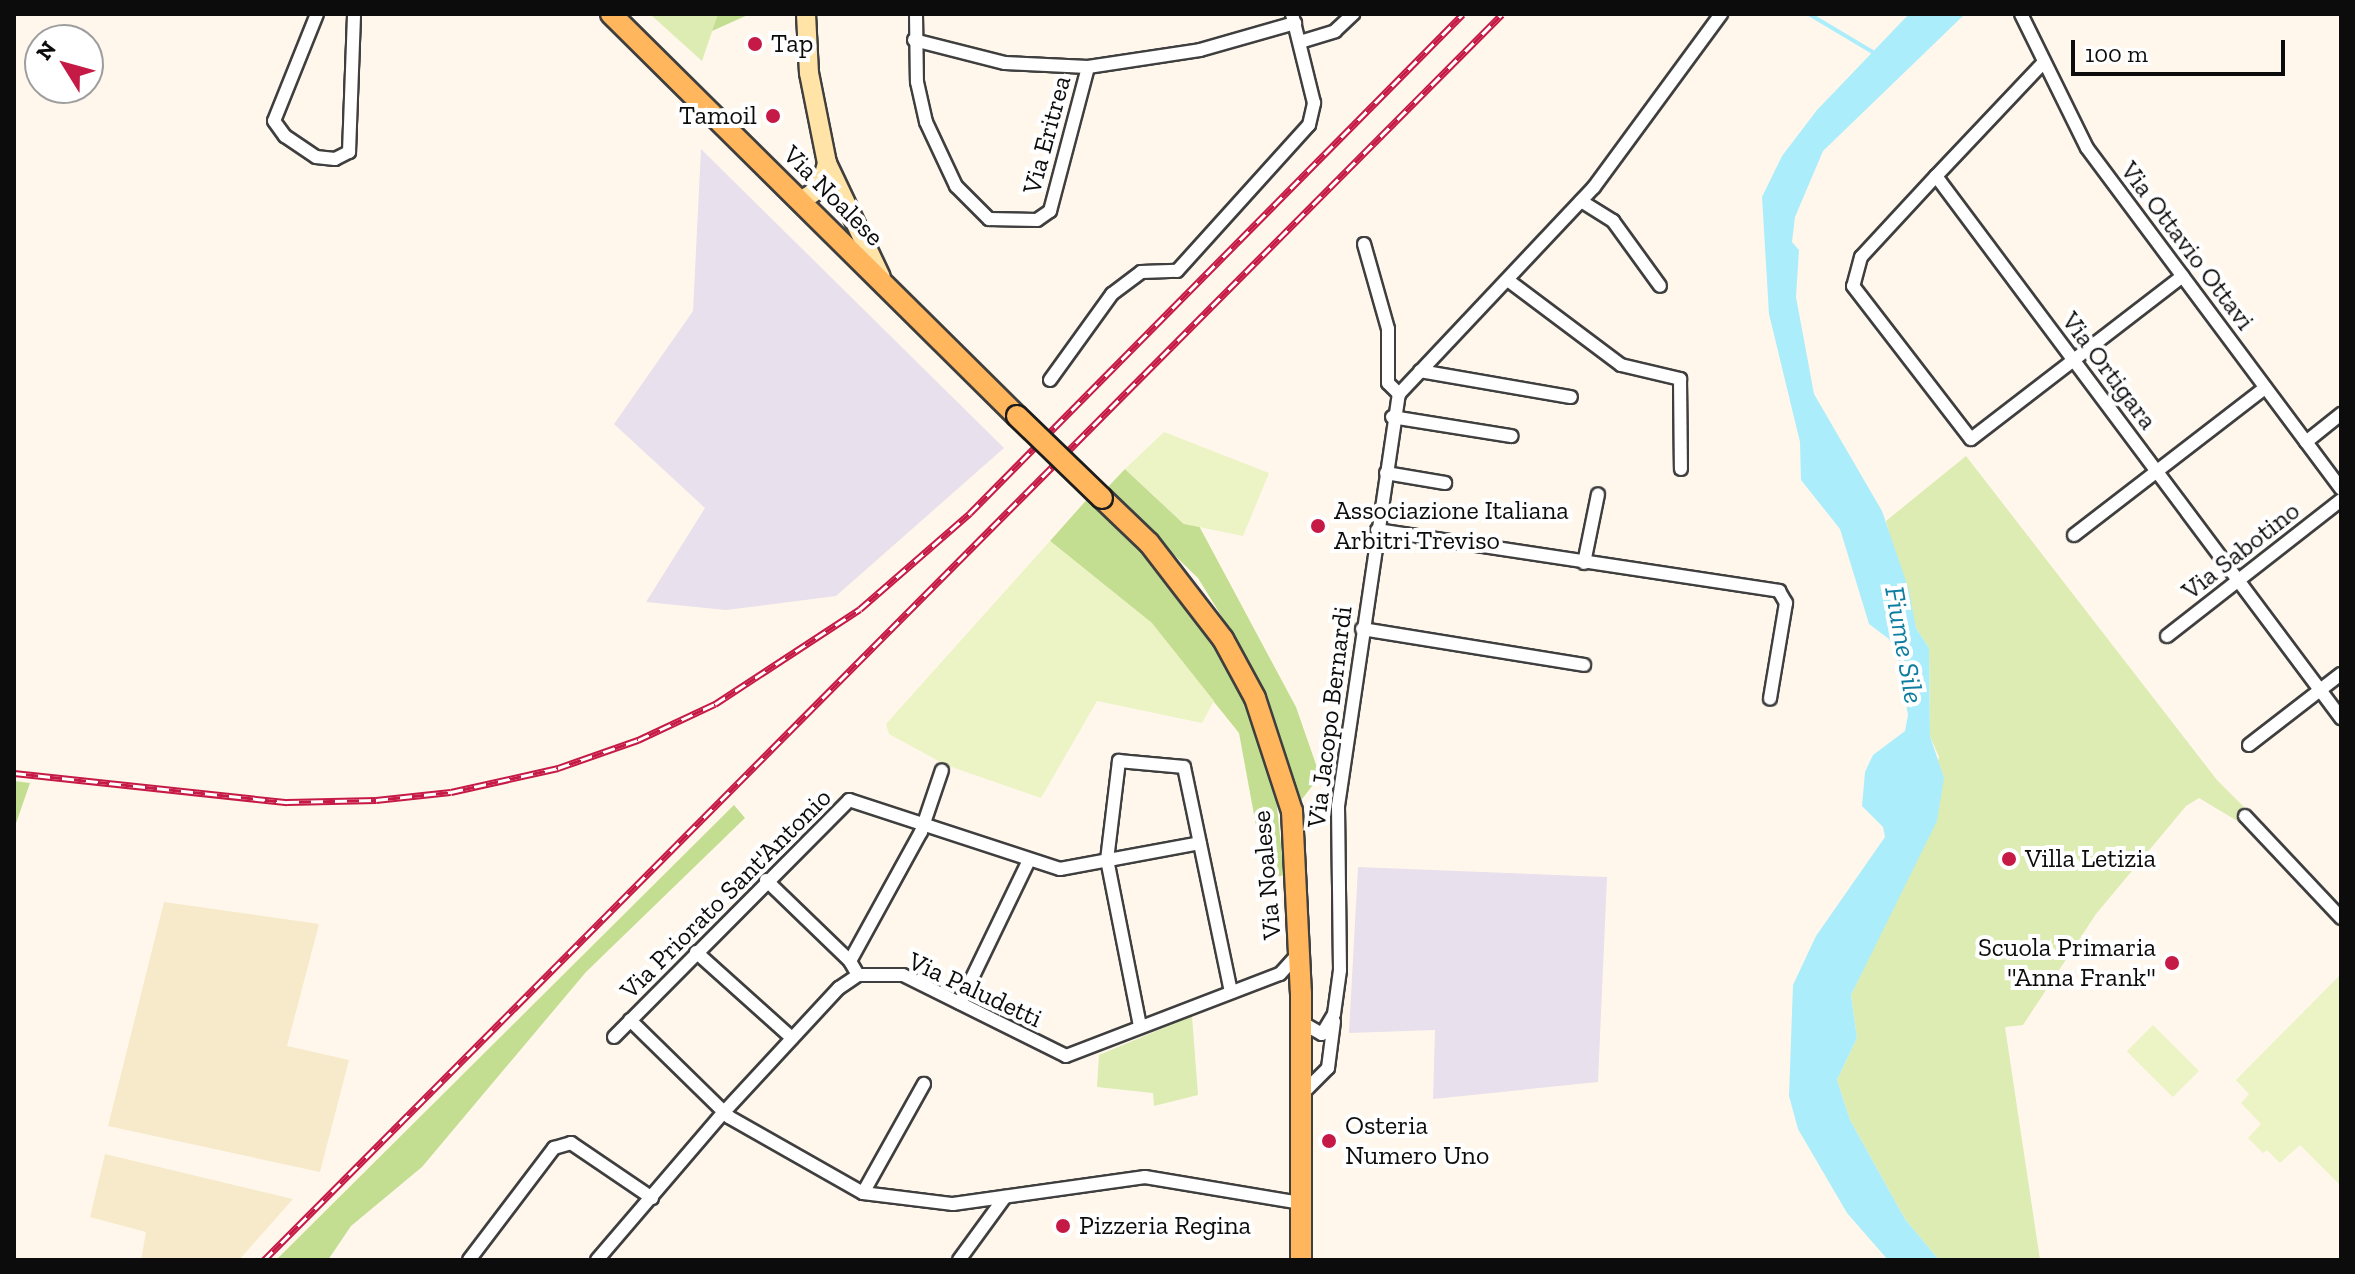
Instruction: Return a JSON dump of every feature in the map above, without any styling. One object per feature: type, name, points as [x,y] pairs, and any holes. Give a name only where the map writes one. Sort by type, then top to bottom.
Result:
[{"type":"main road","name":"Via Noalese","points":[[611,14],[1102,498],[1190,590],[1255,698],[1292,811],[1301,1021],[1301,1260]]},
{"type":"main road","points":[[806,14],[809,73],[827,163],[884,282]]},
{"type":"main road","points":[[801,201],[820,188],[827,163]]},
{"type":"street","points":[[317,14],[274,121],[285,136],[316,157],[335,159],[349,152],[354,14]]},
{"type":"street","name":"Via Eritrea","points":[[916,14],[914,40],[926,122],[945,167],[969,203],[989,219],[1011,222],[1037,220],[1057,197],[1088,67]]},
{"type":"street","points":[[1300,42],[1335,31],[1353,14]]},
{"type":"street","points":[[1364,244],[1388,329],[1388,383],[1399,394],[1509,281],[1581,201],[1721,14]]},
{"type":"street","name":"Via Ottavio Ottavi","points":[[2021,14],[2087,148],[2341,489]]},
{"type":"street","points":[[914,40],[1005,63],[1088,67],[1200,50],[1293,18],[1314,103],[1309,125],[1177,271],[1141,272],[1112,294],[1050,380]]},
{"type":"street","points":[[2043,63],[1856,264],[1856,294],[1971,439],[2183,276]]},
{"type":"street","name":"Via Ortigara","points":[[1936,176],[2341,718]]},
{"type":"street","points":[[1581,201],[1613,221],[1660,286]]},
{"type":"street","points":[[1509,281],[1621,365],[1680,379],[1681,469]]},
{"type":"street","points":[[1420,371],[1571,397]]},
{"type":"street","points":[[2074,535],[2265,388]]},
{"type":"street","name":"Via Jacopo Bernardi","points":[[1301,1095],[1328,1068],[1340,970],[1338,806],[1392,417],[1399,394]]},
{"type":"street","points":[[2306,442],[2341,414]]},
{"type":"street","points":[[1392,417],[1511,436]]},
{"type":"street","points":[[1386,473],[1445,483]]},
{"type":"street","points":[[1584,563],[1598,494]]},
{"type":"street","name":"Via Sabotino","points":[[2167,636],[2341,500]]},
{"type":"street","points":[[1377,530],[1779,591],[1786,603],[1770,699]]},
{"type":"street","points":[[1362,629],[1584,665]]},
{"type":"street","points":[[2249,745],[2341,674]]},
{"type":"street","points":[[1140,1026],[1107,860],[1119,761],[1184,767],[1231,992]]},
{"type":"street","points":[[850,961],[924,826],[942,770]]},
{"type":"street","name":"Via Priorato Sant'Antonio","points":[[614,1037],[766,880],[849,800],[1060,869],[1200,843]]},
{"type":"street","points":[[2245,816],[2341,918]]},
{"type":"street","points":[[960,1003],[1029,860]]},
{"type":"street","points":[[597,1260],[724,1112],[792,1038],[858,975],[850,961],[766,880]]},
{"type":"street","name":"Via Paludetti","points":[[858,975],[903,975],[1066,1056],[1280,974],[1299,951]]},
{"type":"street","points":[[696,952],[792,1038]]},
{"type":"street","points":[[1301,1021],[1322,1034],[1334,1014]]},
{"type":"street","points":[[630,1020],[724,1112],[863,1193],[944,1205],[1145,1177],[1300,1203]]},
{"type":"street","points":[[863,1193],[924,1084]]},
{"type":"street","points":[[469,1260],[554,1148],[571,1143],[652,1198]]},
{"type":"street","points":[[959,1260],[1005,1197]]},
{"type":"shaded area","points":[[701,149],[1004,448],[836,596],[726,610],[646,602],[705,508],[614,424],[693,311]]},
{"type":"shaded area","points":[[1358,867],[1607,877],[1598,1082],[1433,1099],[1435,1030],[1349,1033]]},
{"type":"shaded area","points":[[164,902],[319,924],[287,1046],[349,1060],[320,1172],[108,1126]]},
{"type":"shaded area","points":[[105,1154],[293,1199],[239,1260],[141,1260],[146,1232],[90,1217]]},
{"type":"green space","points":[[650,14],[718,14],[702,61]]},
{"type":"green space","points":[[718,14],[750,14],[712,31]]},
{"type":"green space","points":[[1164,432],[1269,473],[1243,536],[1184,524],[1125,469]]},
{"type":"green space","points":[[1966,456],[2217,780],[2249,812],[2239,822],[2199,798],[2186,806],[2096,914],[2023,1025],[2005,1027],[2040,1260],[1939,1260],[1905,1219],[1850,1120],[1837,1080],[1857,1038],[1851,995],[1915,860],[1939,757],[1930,736],[1929,648],[1916,628],[1886,521]]},
{"type":"green space","points":[[1125,469],[1184,524],[1198,524],[1296,707],[1320,776],[1295,808],[1277,729],[1248,659],[1198,578],[1106,489]]},
{"type":"green space","points":[[1090,496],[1146,550],[1193,608],[1235,676],[1276,797],[1284,875],[1266,880],[1239,733],[1149,621],[1050,541]]},
{"type":"green space","points":[[1050,541],[1152,623],[1214,701],[1202,723],[1097,701],[1041,798],[946,765],[889,734],[886,724]]},
{"type":"green space","points":[[14,781],[30,783],[14,829]]},
{"type":"green space","points":[[734,805],[745,818],[586,972],[422,1167],[351,1226],[328,1260],[276,1260]]},
{"type":"green space","points":[[2341,974],[2341,1186],[2300,1145],[2280,1163],[2267,1150],[2263,1153],[2248,1138],[2261,1124],[2241,1103],[2249,1094],[2236,1080]]},
{"type":"green space","points":[[1192,1016],[1198,1095],[1154,1106],[1153,1093],[1097,1087],[1099,1055]]},
{"type":"green space","points":[[2153,1025],[2199,1071],[2173,1097],[2127,1051]]},
{"type":"water","name":"Fiume Sile","points":[[1909,14],[1965,14],[1823,151],[1795,217],[1792,242],[1799,250],[1796,297],[1814,394],[1882,511],[1909,590],[1916,628],[1929,648],[1930,736],[1944,778],[1937,821],[1851,995],[1857,1038],[1837,1080],[1850,1120],[1905,1219],[1939,1260],[1888,1260],[1847,1213],[1798,1129],[1789,1096],[1793,985],[1816,936],[1885,837],[1883,827],[1862,806],[1865,772],[1873,755],[1905,731],[1908,715],[1898,660],[1889,639],[1869,624],[1840,529],[1801,480],[1800,442],[1769,314],[1762,197],[1782,156],[1817,110]]},
{"type":"waterway","points":[[1766,14],[1786,14]]},
{"type":"waterway","points":[[1809,14],[1876,54]]},
{"type":"railway","points":[[14,773],[287,802],[376,800],[451,792],[558,768],[638,740],[715,704],[860,609],[970,513],[1463,14]]},
{"type":"railway","points":[[264,1260],[1502,14]]},
{"type":"place","name":"Tap","points":[[755,44]]},
{"type":"place","name":"Tamoil","points":[[773,116]]},
{"type":"place","name":"Associazione Italiana Arbitri Treviso","points":[[1318,526]]},
{"type":"place","name":"Villa Letizia","points":[[2009,859]]},
{"type":"place","name":"Scuola Primaria \"Anna Frank\"","points":[[2172,963]]},
{"type":"place","name":"Osteria Numero Uno","points":[[1329,1141]]},
{"type":"place","name":"Pizzeria Regina","points":[[1063,1226]]}]
